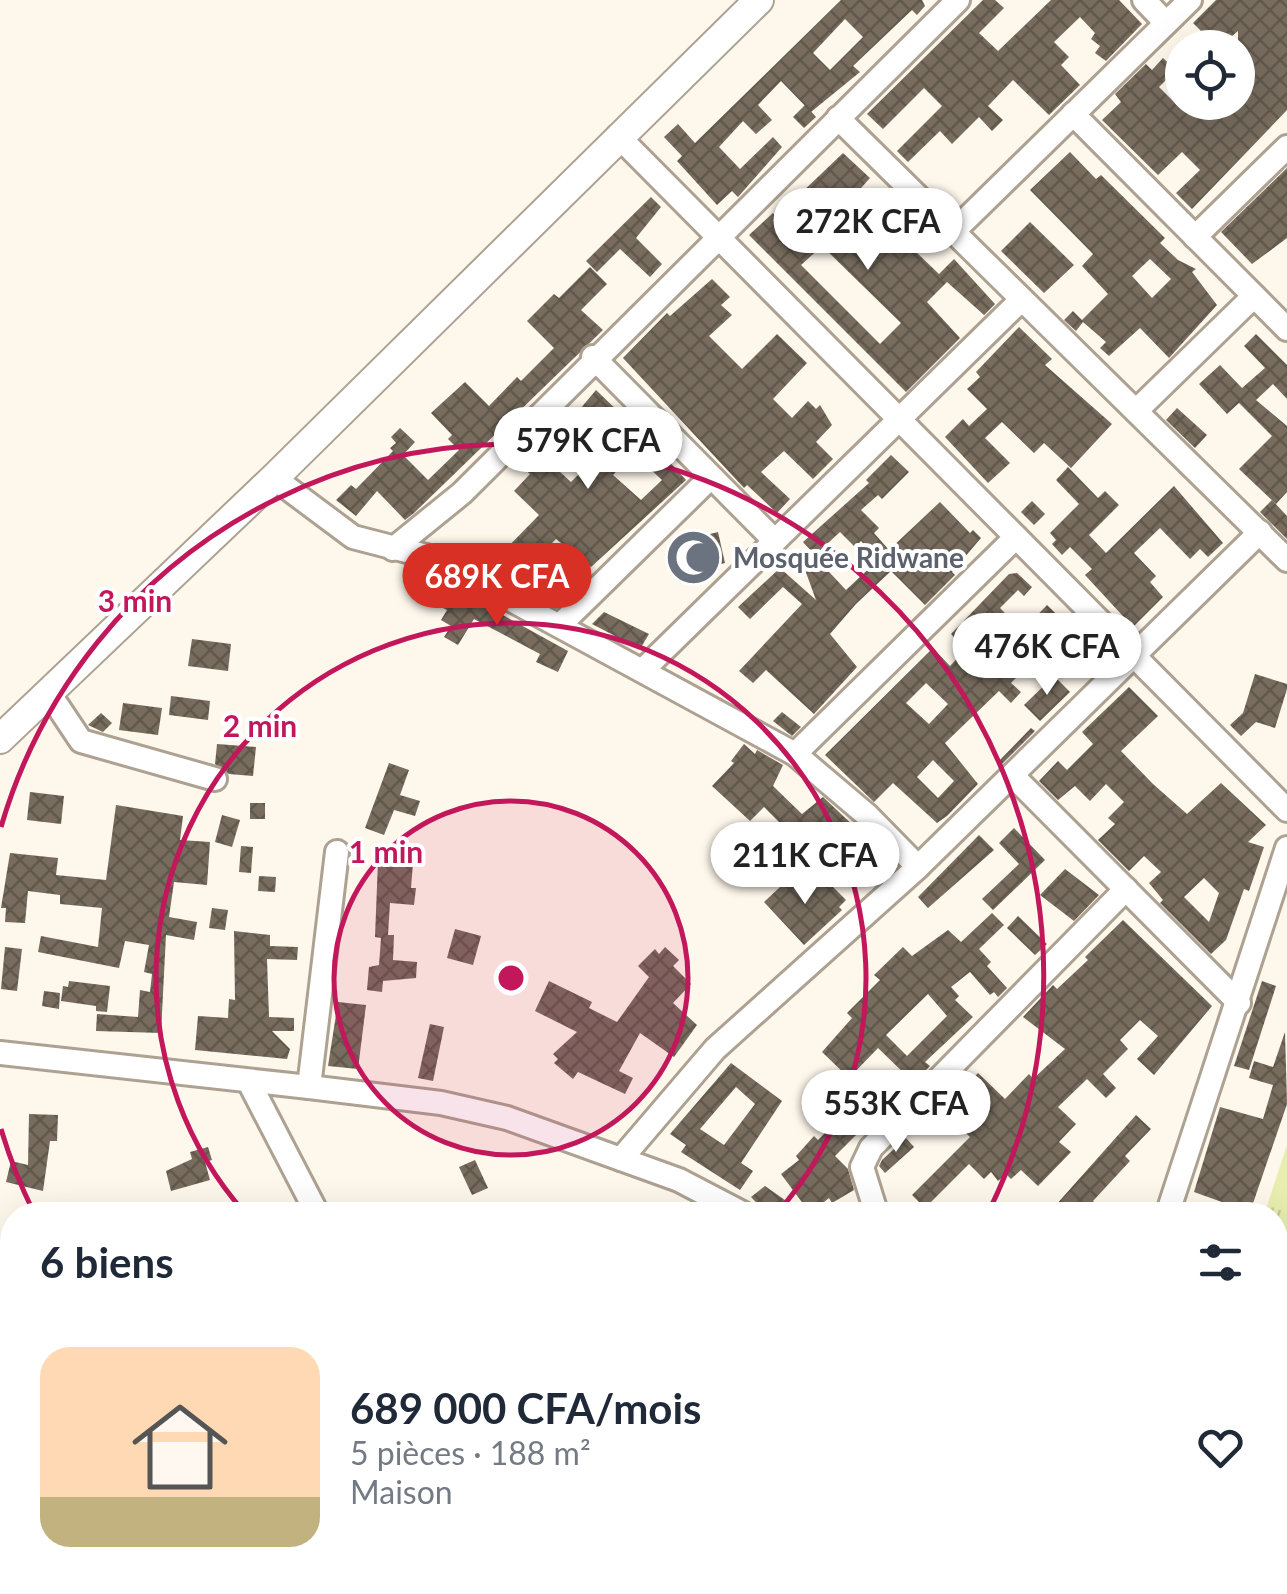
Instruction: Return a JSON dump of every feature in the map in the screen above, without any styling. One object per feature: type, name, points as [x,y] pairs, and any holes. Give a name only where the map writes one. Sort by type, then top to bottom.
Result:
[{"type":"main road","points":[[0,739],[274,478],[759,0]]},
{"type":"street","points":[[393,549],[462,493],[593,358],[958,0]]},
{"type":"street","points":[[1144,0],[1166,23]]},
{"type":"street","points":[[952,233],[1190,0]]},
{"type":"street","points":[[1073,114],[1287,330]]},
{"type":"street","points":[[838,118],[1287,560]]},
{"type":"street","points":[[618,136],[1287,810]]},
{"type":"street","points":[[1195,237],[1287,146]]},
{"type":"street","points":[[1136,411],[1254,296]]},
{"type":"street","points":[[644,670],[1020,301]]},
{"type":"street","points":[[593,358],[775,541]]},
{"type":"street","points":[[560,625],[712,477]]},
{"type":"street","points":[[274,478],[353,537],[434,558],[795,754],[868,816],[918,868]]},
{"type":"street","points":[[621,1159],[715,1049],[918,868],[1260,532]]},
{"type":"street","points":[[795,754],[1016,537]]},
{"type":"street","points":[[49,693],[82,741],[215,779]]},
{"type":"street","points":[[1012,775],[1239,1003]]},
{"type":"street","points":[[1170,1202],[1287,848]]},
{"type":"street","points":[[309,1086],[337,852]]},
{"type":"street","points":[[873,1202],[862,1167],[870,1148],[1126,889]]},
{"type":"street","points":[[0,1054],[309,1086],[441,1104],[507,1118],[679,1180],[721,1202]]},
{"type":"street","points":[[249,1082],[311,1202]]},
{"type":"green space","points":[[1287,1145],[1287,1202],[1268,1202]]},
{"type":"building","points":[[841,0],[922,0],[925,6],[917,15],[912,10],[853,66],[860,72],[811,112],[781,81],[758,105],[772,120],[756,134],[743,121],[719,147],[740,169],[773,137],[782,147],[738,197],[732,191],[717,205],[677,161],[682,156],[664,137],[678,124],[695,143]],"holes":[[[845,19],[863,37],[830,70],[813,53]]]},
{"type":"building","points":[[983,0],[995,0],[1004,8],[979,33],[998,51],[1051,0],[1119,0],[1142,24],[1106,61],[1095,53],[1100,46],[1091,39],[1095,33],[1080,17],[1054,42],[1069,57],[1061,65],[1080,85],[1049,115],[1013,80],[988,106],[1003,120],[992,131],[979,117],[952,144],[940,131],[908,162],[897,151],[942,106],[924,88],[883,129],[867,114]]},
{"type":"building","points":[[1216,0],[1287,0],[1287,110],[1192,209],[1176,193],[1200,170],[1182,152],[1158,175],[1102,120],[1121,102],[1115,94],[1146,64],[1152,70],[1163,58],[1165,81],[1159,87],[1165,93],[1165,120],[1255,120],[1255,30],[1200,30],[1193,23]]},
{"type":"building","points":[[805,105],[816,117],[804,128],[793,117]]},
{"type":"building","points":[[1070,152],[1096,179],[1101,175],[1165,238],[1160,243],[1178,260],[1196,269],[1192,272],[1217,305],[1169,358],[1140,328],[1109,356],[1100,348],[1106,342],[1083,322],[1076,331],[1064,320],[1073,311],[1082,320],[1108,294],[1082,266],[1093,254],[1030,190]],"holes":[[[1150,259],[1171,279],[1152,298],[1132,276]]]},
{"type":"building","points":[[843,153],[870,178],[845,206],[868,232],[899,200],[929,234],[914,250],[939,274],[954,259],[995,304],[984,315],[947,282],[927,302],[960,338],[906,392],[749,235],[773,213],[776,217]],"holes":[[[822,246],[901,323],[880,344],[801,265]]]},
{"type":"building","points":[[1287,168],[1287,238],[1252,264],[1221,232]]},
{"type":"building","points":[[651,197],[661,207],[636,238],[662,264],[650,277],[620,249],[597,272],[586,261]]},
{"type":"building","points":[[1030,222],[1074,265],[1044,293],[1001,251]]},
{"type":"building","points":[[590,267],[607,284],[581,310],[603,330],[414,513],[405,520],[377,491],[356,516],[336,500],[351,485],[356,489],[393,451],[390,448],[396,443],[391,437],[400,428],[415,442],[403,455],[428,480],[459,450],[448,439],[452,435],[431,413],[465,382],[489,406],[517,377],[521,381],[554,348],[527,321],[554,294],[559,298]]},
{"type":"building","points":[[712,279],[730,297],[721,305],[732,315],[709,336],[742,369],[777,334],[807,363],[773,399],[792,418],[808,401],[816,409],[820,405],[832,425],[816,442],[833,459],[813,479],[784,451],[761,472],[790,499],[777,513],[747,485],[744,488],[623,358],[667,313],[670,316]]},
{"type":"building","points":[[1019,327],[1052,359],[1045,365],[1112,424],[1071,468],[1044,443],[1034,453],[1002,422],[985,438],[1010,463],[988,483],[945,437],[963,419],[969,426],[987,409],[967,389],[980,377],[976,372]]},
{"type":"building","points":[[1256,334],[1287,365],[1287,399],[1273,384],[1256,400],[1287,426],[1287,492],[1276,504],[1239,469],[1272,436],[1239,403],[1227,414],[1199,384],[1220,365],[1242,388],[1265,368],[1244,346]]},
{"type":"building","points":[[596,390],[625,418],[603,441],[625,462],[613,475],[641,500],[662,480],[629,449],[643,433],[686,480],[591,567],[556,539],[522,573],[502,553],[539,515],[514,491],[530,474],[522,467],[537,451],[571,482],[589,464],[559,434]]},
{"type":"building","points":[[1177,408],[1207,435],[1195,448],[1166,420]]},
{"type":"building","points":[[891,455],[909,472],[882,499],[878,495],[861,510],[879,528],[874,533],[889,550],[940,502],[970,533],[973,530],[981,538],[952,572],[955,575],[925,605],[891,571],[856,604],[830,634],[857,667],[814,714],[766,670],[753,683],[739,671],[802,604],[783,587],[750,619],[738,607],[780,568],[816,600],[804,567],[816,558],[846,590],[878,560],[861,541],[855,547],[840,532],[815,555],[803,542],[869,483],[866,480]]},
{"type":"building","points":[[1068,467],[1098,498],[1105,491],[1119,505],[1089,535],[1106,553],[1174,486],[1223,543],[1208,557],[1200,549],[1190,559],[1160,528],[1134,553],[1156,576],[1150,582],[1163,597],[1133,627],[1085,575],[1092,569],[1070,547],[1062,555],[1052,544],[1056,540],[1050,533],[1079,504],[1056,480]]},
{"type":"building","points":[[1272,500],[1287,516],[1287,539],[1260,512]]},
{"type":"building","points":[[1032,501],[1045,514],[1034,525],[1021,512]]},
{"type":"building","points":[[718,532],[725,563],[682,574],[674,543]]},
{"type":"building","points":[[1017,573],[1032,587],[1024,596],[1018,590],[1000,608],[1022,631],[1047,605],[1078,635],[1047,666],[1037,656],[1011,683],[1021,692],[1011,703],[999,691],[945,743],[978,784],[947,816],[937,823],[893,783],[874,802],[825,755],[933,648],[950,666],[965,650],[951,634],[1009,574]],"holes":[[[926,683],[948,704],[929,724],[906,703]],[[933,760],[954,781],[938,798],[917,777]]]},
{"type":"building","points":[[452,587],[568,651],[558,672],[536,662],[540,654],[474,619],[458,645],[444,637],[451,626],[441,620],[447,610],[441,607]]},
{"type":"building","points":[[604,612],[649,634],[640,649],[592,624]]},
{"type":"building","points":[[192,639],[231,644],[228,671],[188,666]]},
{"type":"building","points":[[1255,674],[1287,684],[1287,689],[1275,728],[1256,722],[1241,736],[1230,725],[1243,713]]},
{"type":"building","points":[[1054,676],[1070,692],[1040,721],[1024,705]]},
{"type":"building","points":[[1129,687],[1158,716],[1121,751],[1153,784],[1187,814],[1221,783],[1266,825],[1248,842],[1264,847],[1249,891],[1244,889],[1226,940],[1211,954],[1160,903],[1163,900],[1149,883],[1161,872],[1144,856],[1129,871],[1098,840],[1115,824],[1108,818],[1124,802],[1106,784],[1090,801],[1075,786],[1058,800],[1039,781],[1058,761],[1067,770],[1093,744],[1082,732]],"holes":[[[1204,878],[1219,893],[1209,922],[1184,897]]]},
{"type":"building","points":[[171,696],[210,701],[208,720],[169,715]]},
{"type":"building","points":[[123,703],[162,708],[158,735],[119,730]]},
{"type":"building","points":[[782,712],[801,727],[792,736],[773,721]]},
{"type":"building","points":[[101,713],[112,723],[103,732],[88,725]]},
{"type":"building","points":[[1031,728],[1035,731],[1001,765],[998,762]]},
{"type":"building","points":[[217,744],[256,747],[253,776],[229,774],[215,764]]},
{"type":"building","points":[[744,744],[755,754],[757,750],[783,765],[773,786],[802,814],[823,797],[891,861],[867,884],[820,834],[805,848],[764,807],[750,821],[712,786],[734,763],[731,761]]},
{"type":"building","points":[[389,763],[409,770],[400,795],[420,801],[415,816],[394,810],[384,835],[365,828]]},
{"type":"building","points":[[30,792],[64,796],[61,824],[27,820]]},
{"type":"building","points":[[250,803],[265,803],[265,819],[250,819]]},
{"type":"building","points":[[116,805],[183,816],[180,840],[210,842],[207,885],[174,882],[169,917],[197,922],[194,940],[166,935],[161,1033],[96,1031],[97,1014],[138,1017],[140,990],[150,992],[152,974],[144,972],[149,945],[125,941],[119,968],[38,952],[41,936],[98,947],[102,908],[60,904],[60,895],[28,891],[25,923],[5,922],[6,908],[1,908],[10,853],[58,858],[56,875],[106,880]]},
{"type":"building","points":[[222,815],[240,820],[232,847],[215,842]]},
{"type":"building","points":[[1014,828],[1045,860],[993,910],[982,899],[1019,864],[999,843]]},
{"type":"building","points":[[979,835],[994,850],[928,908],[918,897]]},
{"type":"building","points":[[241,846],[253,847],[251,873],[239,872]]},
{"type":"building","points":[[378,861],[413,863],[411,888],[416,888],[414,905],[390,903],[388,935],[394,935],[393,960],[417,962],[416,978],[383,981],[382,992],[367,990],[369,967],[379,965],[381,938],[375,937]]},
{"type":"building","points":[[1065,869],[1099,895],[1074,921],[1040,895]]},
{"type":"building","points":[[795,873],[812,890],[824,878],[846,900],[839,907],[842,910],[804,945],[764,902]]},
{"type":"building","points":[[259,876],[276,877],[275,892],[258,891]]},
{"type":"building","points":[[212,908],[228,910],[225,930],[209,928]]},
{"type":"building","points":[[992,913],[1004,925],[979,949],[991,962],[987,966],[1007,988],[998,997],[994,992],[990,995],[970,972],[951,987],[959,996],[955,1000],[973,1017],[925,1062],[930,1066],[918,1078],[912,1081],[878,1048],[849,1078],[822,1052],[852,1018],[847,1013],[880,980],[874,975],[903,947],[912,956],[948,930],[961,942]],"holes":[[[928,994],[947,1016],[907,1056],[886,1035]]]},
{"type":"building","points":[[1018,916],[1047,944],[1035,955],[1007,928]]},
{"type":"building","points":[[1123,920],[1212,1006],[1154,1075],[1137,1059],[1158,1036],[1140,1020],[1120,1040],[1128,1049],[1103,1074],[1116,1088],[1106,1098],[1087,1079],[1058,1107],[1076,1124],[1059,1142],[1071,1152],[1038,1186],[1021,1170],[1011,1179],[1006,1174],[998,1181],[991,1172],[984,1179],[969,1164],[931,1202],[919,1202],[912,1195],[970,1137],[938,1107],[967,1075],[971,1080],[978,1073],[1005,1099],[1029,1074],[1033,1079],[1065,1049],[1023,1017],[1053,985],[1057,989],[1088,960],[1085,957]]},
{"type":"building","points":[[455,929],[481,936],[473,965],[447,958]]},
{"type":"building","points":[[234,931],[270,935],[270,946],[298,947],[297,960],[267,959],[269,1017],[294,1018],[294,1031],[272,1031],[290,1049],[287,1059],[195,1050],[198,1016],[228,1018],[229,999],[235,1000]]},
{"type":"building","points":[[5,947],[22,949],[17,991],[1,989]]},
{"type":"building","points":[[665,947],[679,960],[673,966],[691,984],[673,1003],[697,1025],[674,1057],[640,1033],[619,1071],[633,1078],[625,1094],[578,1072],[573,1079],[554,1063],[558,1059],[553,1054],[577,1032],[535,1011],[549,981],[592,1002],[589,1008],[617,1022],[649,977],[638,966],[655,949],[659,954]]},
{"type":"building","points":[[69,981],[110,986],[107,1012],[96,1011],[96,1006],[61,1001],[63,986],[68,987]]},
{"type":"building","points":[[1262,981],[1276,986],[1249,1070],[1234,1066]]},
{"type":"building","points":[[44,991],[60,993],[59,1009],[42,1006]]},
{"type":"building","points":[[338,1002],[366,1005],[358,1069],[328,1066]]},
{"type":"building","points":[[430,1024],[444,1027],[433,1081],[418,1078]]},
{"type":"building","points":[[1285,1032],[1287,1104],[1253,1202],[1222,1202],[1194,1192],[1220,1107],[1263,1119],[1273,1085],[1249,1078],[1254,1061],[1273,1067]]},
{"type":"building","points":[[731,1063],[782,1101],[741,1163],[753,1171],[740,1190],[681,1152],[686,1145],[670,1134]],"holes":[[[736,1087],[755,1104],[724,1145],[700,1129]]]},
{"type":"building","points":[[864,1093],[881,1110],[835,1156],[848,1169],[854,1190],[834,1202],[829,1198],[824,1202],[802,1202],[781,1174],[799,1160],[796,1156],[814,1136],[818,1140]]},
{"type":"building","points":[[29,1114],[58,1115],[57,1141],[50,1141],[43,1191],[6,1182],[11,1161],[28,1165]]},
{"type":"building","points":[[1136,1115],[1151,1129],[1125,1156],[1130,1161],[1094,1202],[1059,1202]]},
{"type":"building","points":[[906,1138],[914,1147],[885,1173],[879,1166],[882,1160]]},
{"type":"building","points":[[208,1147],[212,1160],[205,1162],[210,1180],[171,1191],[166,1171],[192,1159],[190,1152]]},
{"type":"building","points":[[475,1160],[488,1188],[472,1195],[459,1167]]},
{"type":"building","points":[[765,1186],[788,1202],[756,1202],[751,1197]]},
{"type":"place","name":"Mosquée Ridwane","points":[[694,557]]}]
